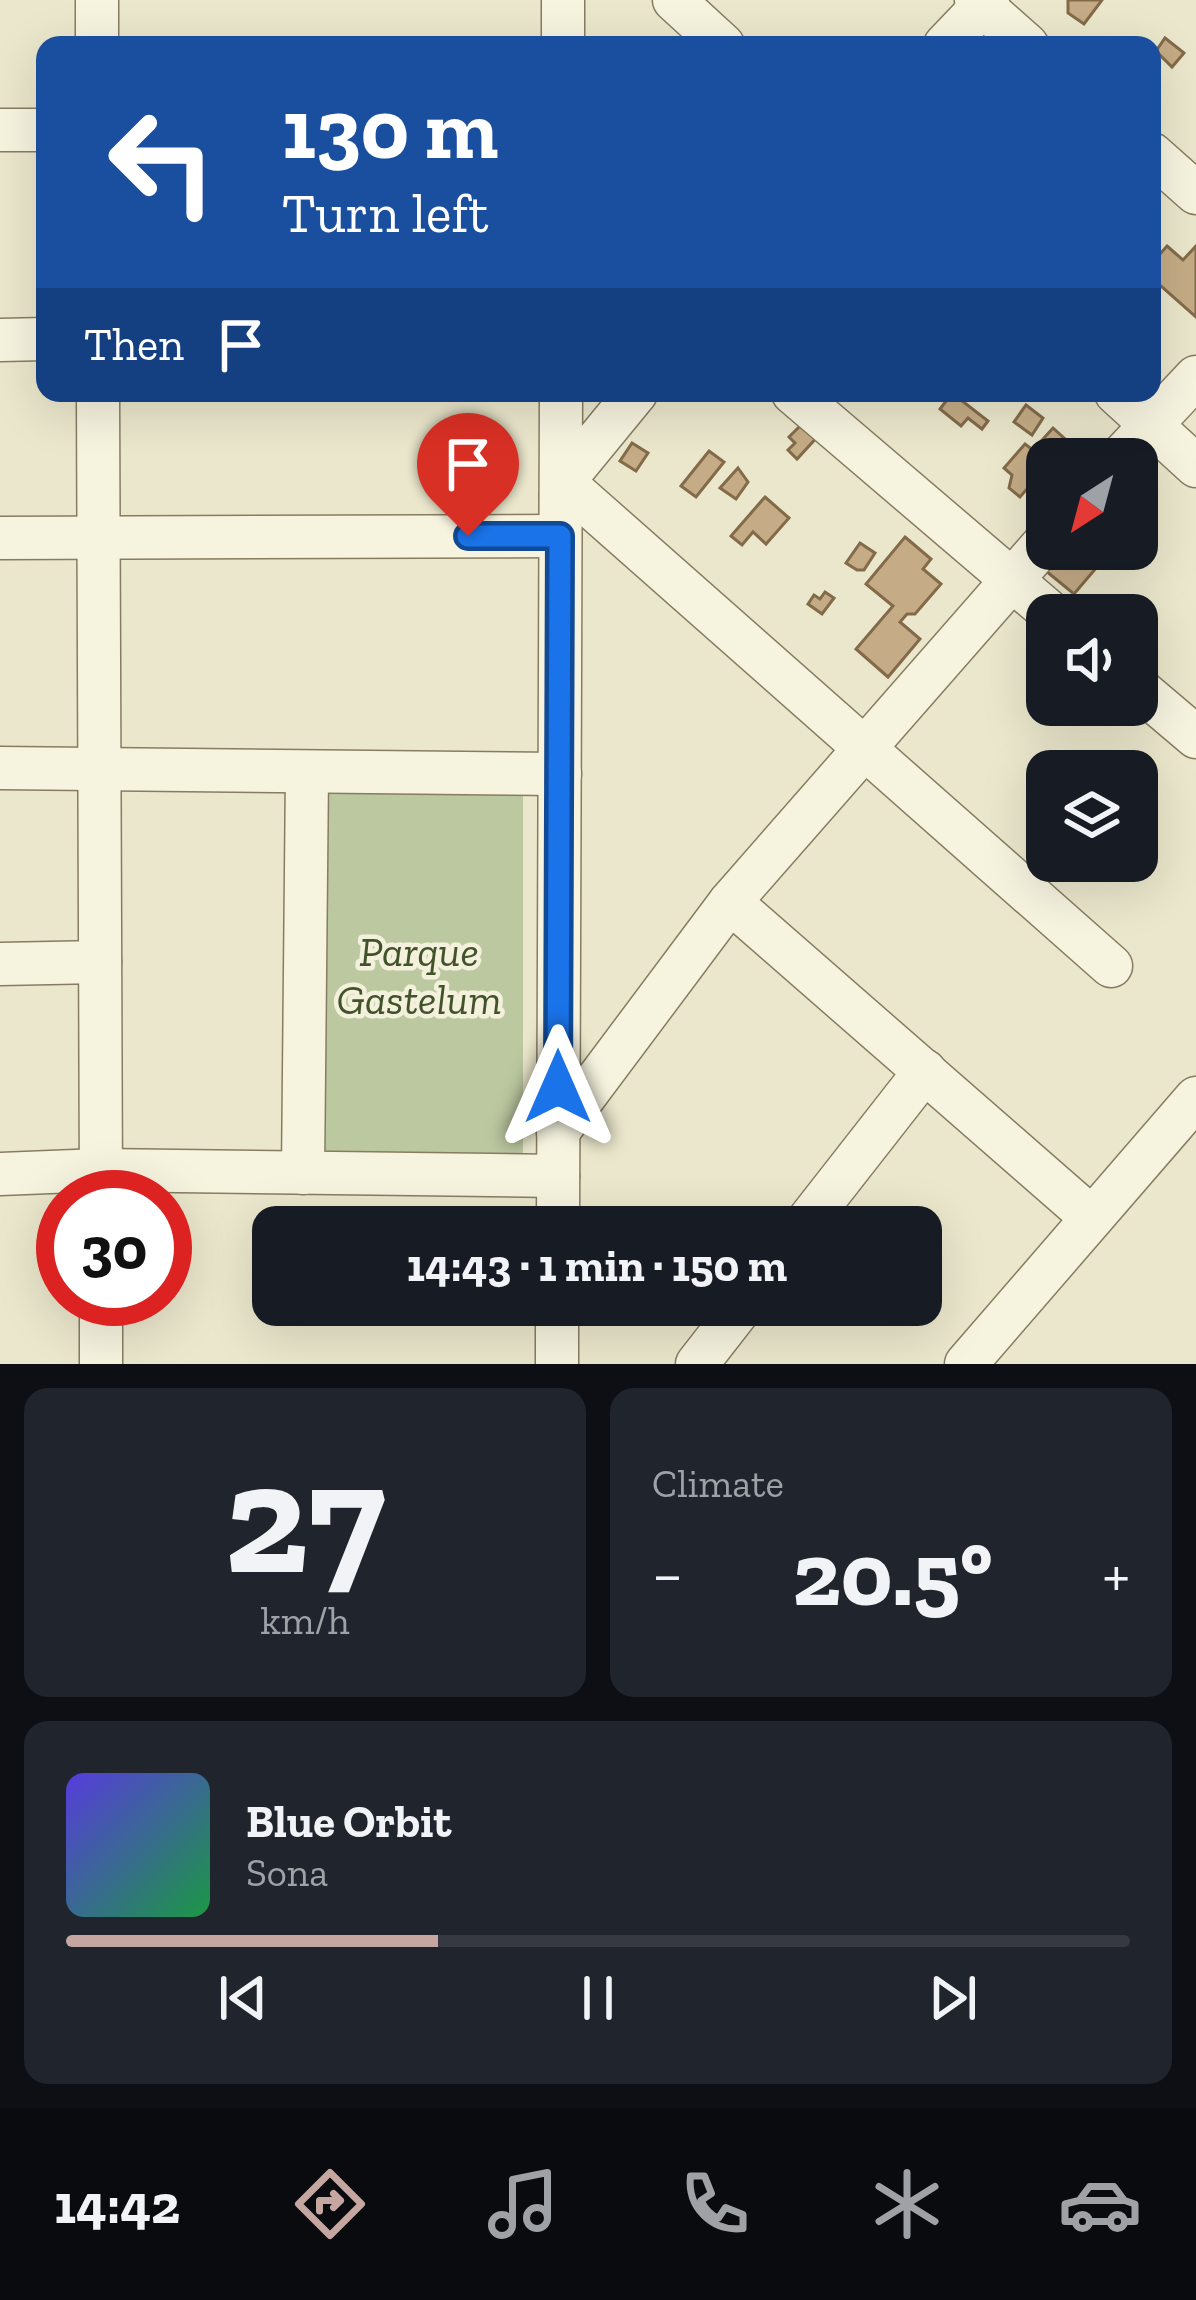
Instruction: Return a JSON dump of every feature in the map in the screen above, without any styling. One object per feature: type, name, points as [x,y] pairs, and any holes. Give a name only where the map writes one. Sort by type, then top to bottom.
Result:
[{"type":"street","points":[[97,0],[97,36]]},
{"type":"street","points":[[563,0],[563,36]]},
{"type":"street","points":[[674,0],[713,36]]},
{"type":"street","points":[[953,36],[982,2],[1018,36]]},
{"type":"street","points":[[0,130],[36,130]]},
{"type":"street","points":[[1161,162],[1196,193]]},
{"type":"street","points":[[0,340],[36,339]]},
{"type":"street","points":[[1137,438],[1196,377]]},
{"type":"street","points":[[98,402],[100,1170]]},
{"type":"street","points":[[558,1206],[561,402]]},
{"type":"street","points":[[561,507],[630,402]]},
{"type":"street","points":[[804,402],[1028,594]]},
{"type":"street","points":[[1126,402],[1196,466]]},
{"type":"street","points":[[0,538],[98,538],[561,507],[865,748],[1111,966]]},
{"type":"street","points":[[558,1132],[730,902],[1026,564]]},
{"type":"street","points":[[1158,705],[1196,737]]},
{"type":"street","points":[[0,768],[560,774]]},
{"type":"street","points":[[303,1173],[307,772]]},
{"type":"street","points":[[730,902],[1092,1218]]},
{"type":"street","points":[[0,964],[100,962]]},
{"type":"street","points":[[819,1206],[925,1071]]},
{"type":"street","points":[[966,1364],[1196,1098]]},
{"type":"street","points":[[192,1179],[303,1173],[558,1176]]},
{"type":"street","points":[[0,1174],[36,1178]]},
{"type":"street","points":[[101,1326],[101,1364]]},
{"type":"street","points":[[557,1326],[557,1364]]},
{"type":"street","points":[[697,1364],[727,1326]]},
{"type":"green space","name":"Parque Gastelum","points":[[318,781],[523,788],[523,1166],[312,1162]]},
{"type":"building","points":[[1068,0],[1102,0],[1084,24],[1068,13]]},
{"type":"building","points":[[1165,38],[1184,53],[1172,67],[1161,56]]},
{"type":"building","points":[[1167,246],[1183,260],[1196,246],[1196,317],[1161,286],[1161,253]]},
{"type":"building","points":[[945,402],[964,402],[988,421],[982,429],[968,418],[961,426],[940,409]]},
{"type":"building","points":[[1026,405],[1043,418],[1032,435],[1014,422]]},
{"type":"building","points":[[806,420],[820,434],[797,459],[788,450],[795,443],[789,437]]},
{"type":"building","points":[[1053,428],[1064,438],[1044,438]]},
{"type":"building","points":[[632,443],[648,453],[636,471],[620,461]]},
{"type":"building","points":[[1025,444],[1026,490],[1020,497],[1009,488],[1012,475],[1004,468]]},
{"type":"building","points":[[709,451],[724,462],[696,497],[681,486]]},
{"type":"building","points":[[738,468],[748,482],[736,499],[720,488]]},
{"type":"building","points":[[765,497],[789,518],[766,544],[753,532],[742,545],[731,536]]},
{"type":"building","points":[[905,537],[931,559],[923,569],[941,584],[915,614],[907,614],[900,622],[920,639],[888,677],[856,649],[893,606],[866,584]]},
{"type":"building","points":[[860,543],[875,553],[864,570],[846,563]]},
{"type":"building","points":[[1047,570],[1094,570],[1074,594]]},
{"type":"building","points":[[825,592],[834,598],[822,614],[808,604],[814,595],[820,599]]},
{"type":"route","points":[[468,536],[560,536],[558,1087]]}]
